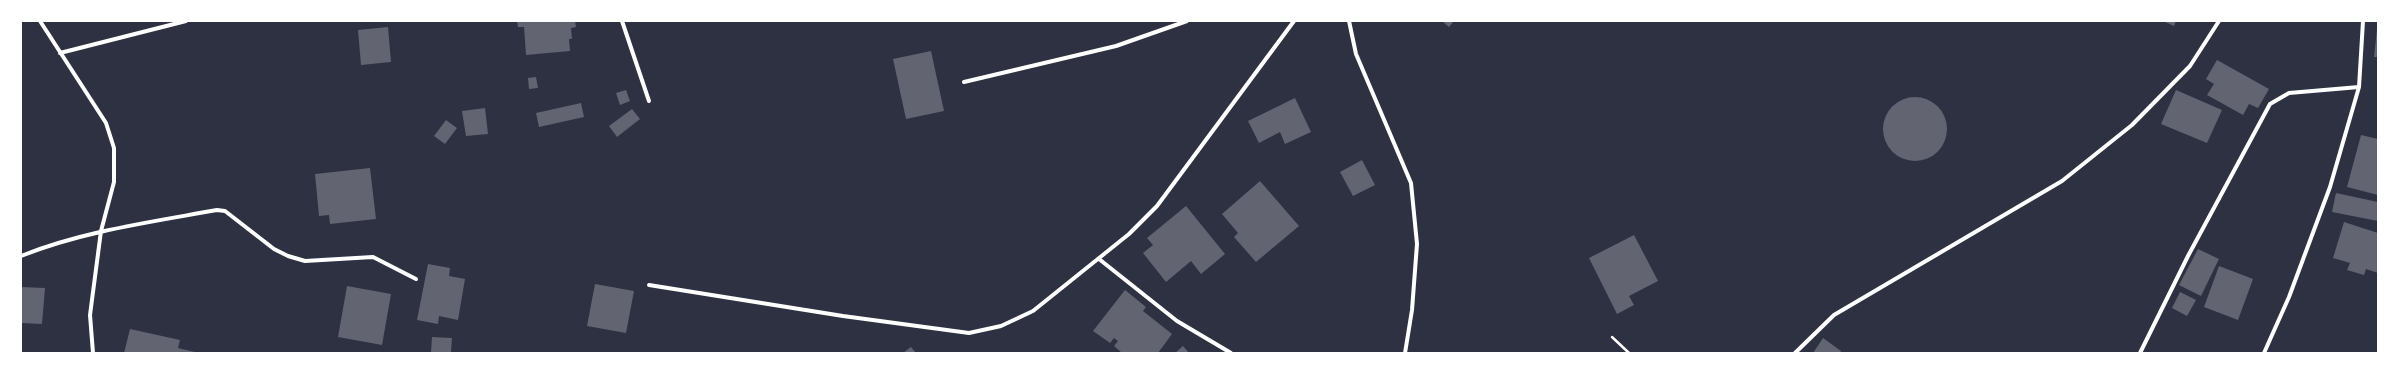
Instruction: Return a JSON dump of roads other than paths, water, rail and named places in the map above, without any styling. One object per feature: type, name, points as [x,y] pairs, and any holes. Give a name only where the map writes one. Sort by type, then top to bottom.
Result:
[{"type":"street","points":[[40,21],[106,123],[114,148],[114,182],[101,231],[90,315],[93,353]]},
{"type":"street","points":[[60,53],[186,21]]},
{"type":"street","points":[[622,21],[649,101]]},
{"type":"street","points":[[964,82],[1116,46],[1187,21]]},
{"type":"street","points":[[649,285],[843,316],[969,333],[1001,326],[1033,311],[1099,259],[1158,206],[1294,21]]},
{"type":"street","points":[[1349,21],[1356,54],[1411,184],[1417,244],[1412,310],[1405,353]]},
{"type":"street","points":[[1795,353],[1834,315],[2062,180],[2132,126],[2190,66],[2219,21]]},
{"type":"street","points":[[2264,353],[2290,297],[2330,187],[2359,87],[2363,21]]},
{"type":"street","points":[[2140,353],[2195,242],[2270,104],[2289,93],[2359,87]]},
{"type":"street","points":[[21,256],[48,245],[101,231],[217,210],[225,211],[274,249],[288,256],[305,261],[373,257],[416,279]]},
{"type":"street","points":[[1099,259],[1177,321],[1231,353]]}]
